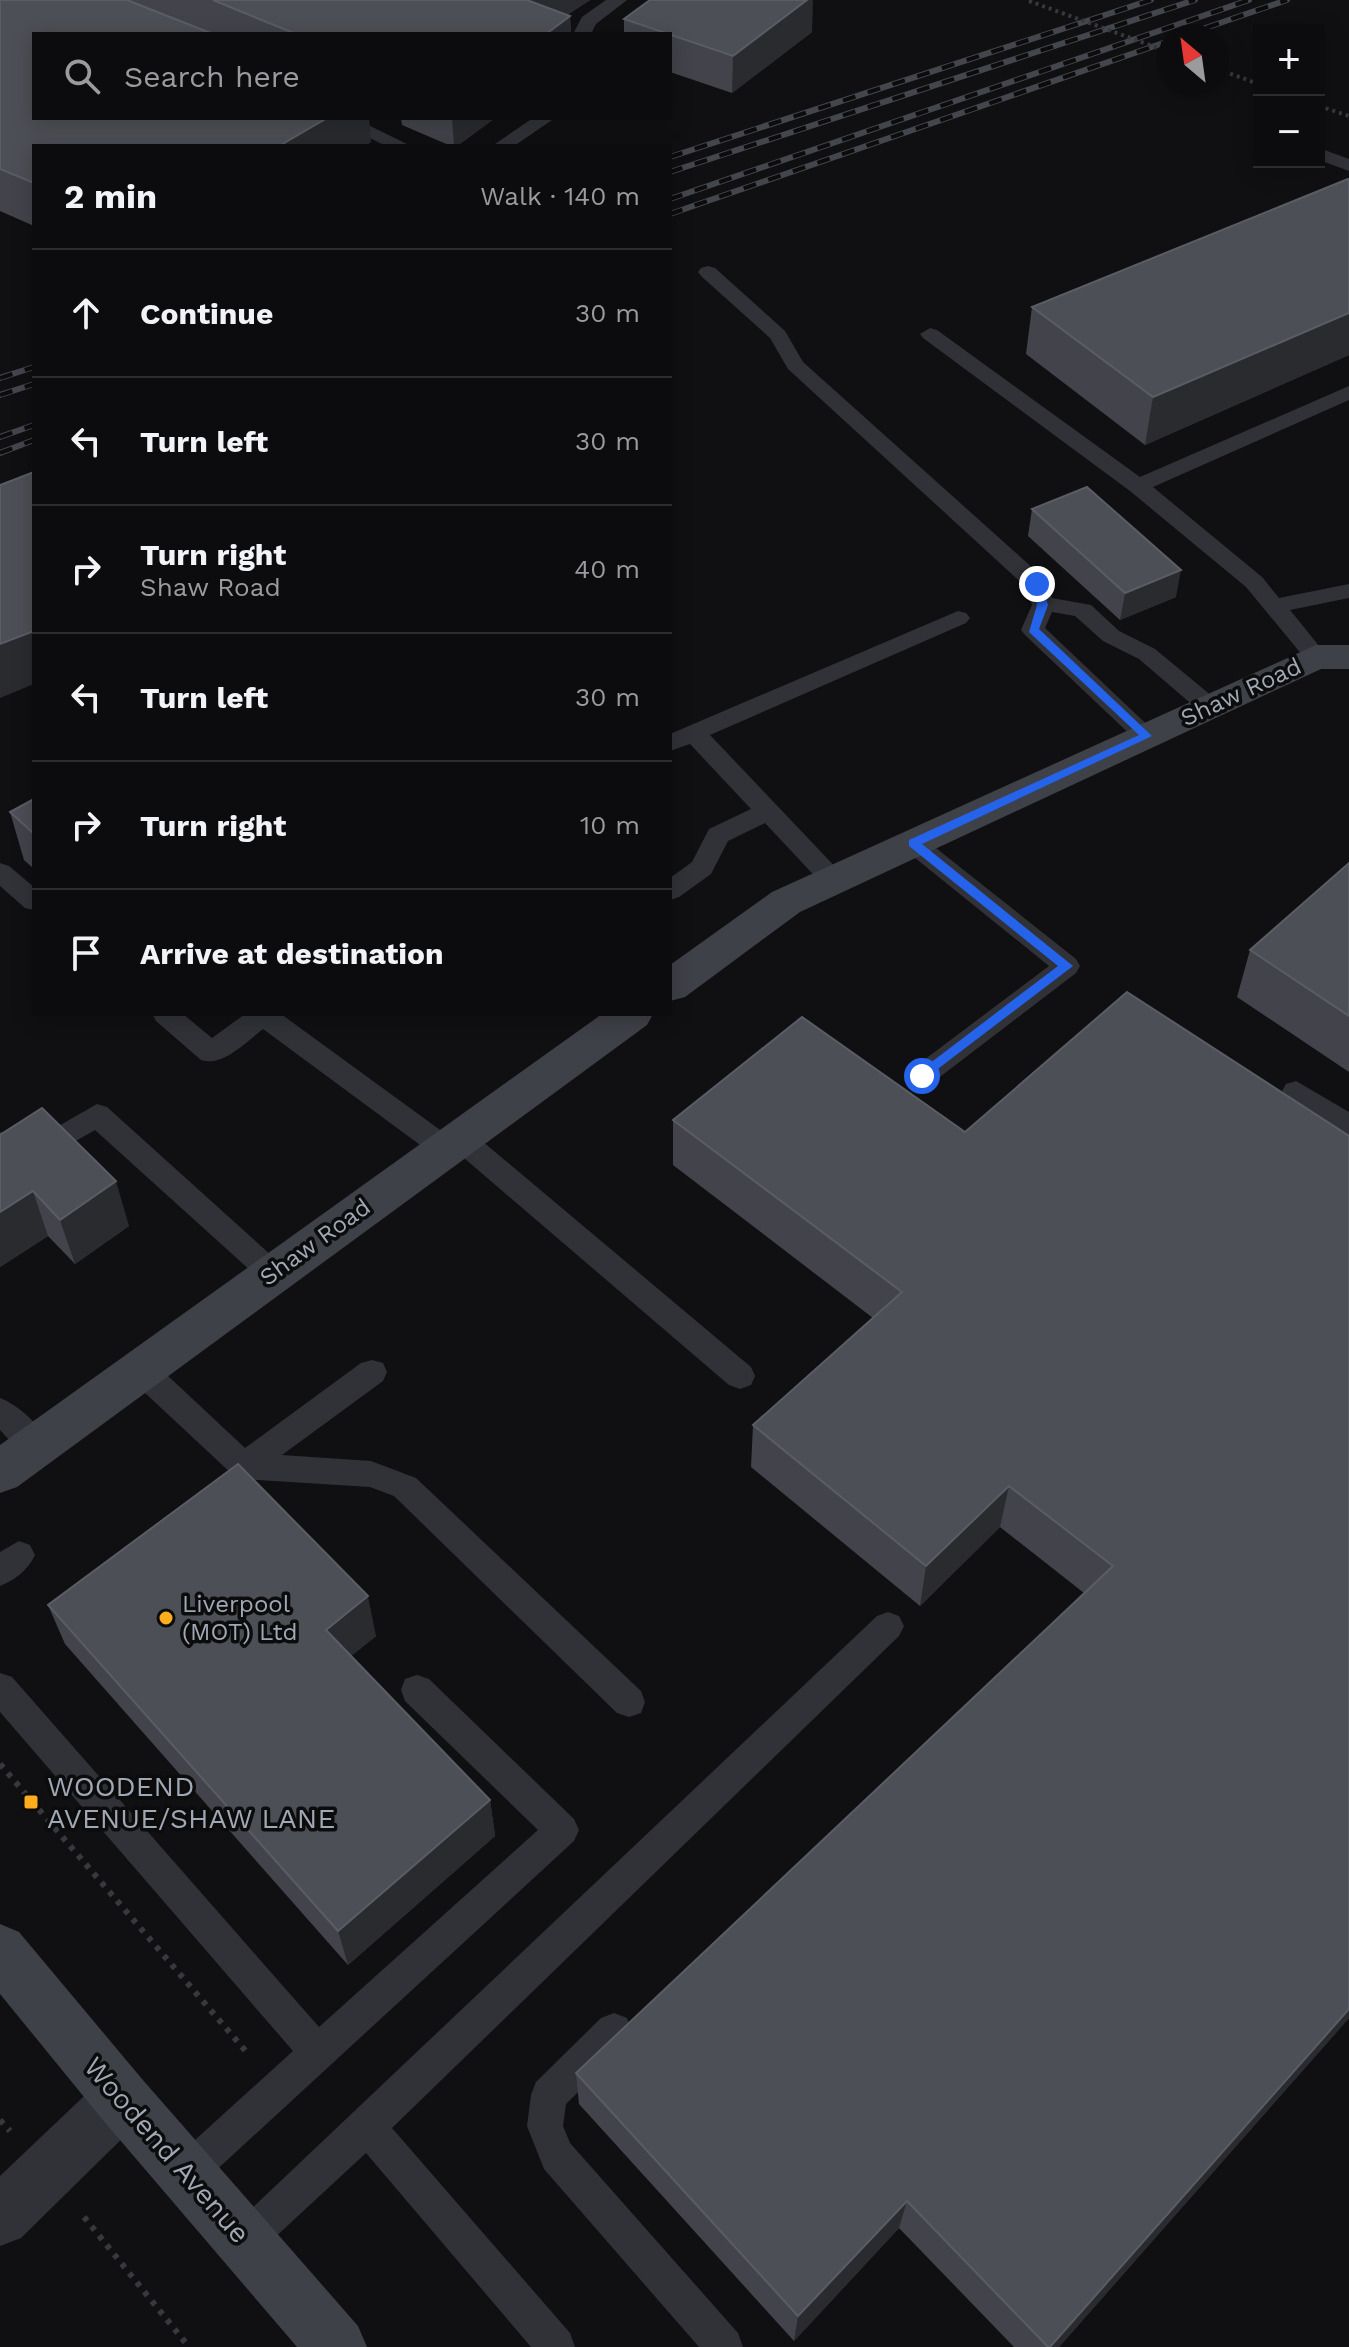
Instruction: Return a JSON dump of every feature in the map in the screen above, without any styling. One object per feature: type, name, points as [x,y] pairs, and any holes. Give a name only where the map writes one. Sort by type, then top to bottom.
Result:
[{"type":"street","name":"Shaw Road","points":[[672,985],[786,902],[1210,707],[1332,657]]},
{"type":"street","name":"Shaw Road","points":[[0,1472],[629,1016]]},
{"type":"street","name":"Woodend Avenue","points":[[0,1951],[122,2099],[337,2347]]},
{"type":"street","points":[[0,2217],[122,2099]]},
{"type":"lane","points":[[583,32],[588,21],[618,0]]},
{"type":"lane","points":[[343,120],[397,144]]},
{"type":"lane","points":[[504,144],[543,120]]},
{"type":"lane","points":[[1325,156],[1349,165]]},
{"type":"lane","points":[[708,272],[778,335],[795,365],[1023,569],[1037,584],[1043,605],[1033,630],[1147,736]]},
{"type":"lane","points":[[930,334],[1138,486],[1254,582],[1274,606],[1332,657]]},
{"type":"lane","points":[[1138,486],[1349,392]]},
{"type":"lane","points":[[1274,606],[1349,591]]},
{"type":"lane","points":[[1043,605],[1083,610],[1111,636],[1147,654],[1210,707]]},
{"type":"lane","points":[[672,742],[958,618]]},
{"type":"lane","points":[[694,733],[833,880]]},
{"type":"lane","points":[[672,890],[702,868],[718,835],[768,811]]},
{"type":"lane","points":[[913,843],[1067,966],[922,1076]]},
{"type":"lane","points":[[0,872],[32,899]]},
{"type":"lane","points":[[167,1016],[211,1053],[262,1016]]},
{"type":"lane","points":[[264,1016],[452,1143],[740,1376]]},
{"type":"lane","points":[[1296,1091],[1349,1126]]},
{"type":"lane","points":[[0,1143],[20,1162],[97,1115],[272,1273]]},
{"type":"lane","points":[[140,1369],[244,1466],[371,1474],[405,1487],[629,1702]]},
{"type":"lane","points":[[244,1466],[372,1372]]},
{"type":"lane","points":[[0,1411],[35,1445]]},
{"type":"lane","points":[[245,2240],[367,2127],[888,1626]]},
{"type":"lane","points":[[0,1688],[317,2052]]},
{"type":"lane","points":[[186,2173],[562,1830],[417,1690]]},
{"type":"lane","points":[[614,2031],[549,2095],[545,2126],[557,2156],[724,2347]]},
{"type":"lane","points":[[367,2127],[556,2347]]},
{"type":"path","points":[[1030,0],[1157,48]]},
{"type":"path","points":[[1229,73],[1253,82]]},
{"type":"path","points":[[1325,108],[1349,116]]},
{"type":"path","points":[[0,1764],[278,2088]]},
{"type":"path","points":[[0,2120],[47,2172],[189,2347]]},
{"type":"building","points":[[0,0],[127,0],[208,32],[32,32],[32,120],[324,120],[282,144],[32,144],[32,182],[0,169]]},
{"type":"building","points":[[213,0],[527,0],[570,16],[549,32],[291,32]]},
{"type":"building","points":[[650,0],[807,0],[733,56],[672,35],[672,32],[662,32],[624,19]]},
{"type":"building","points":[[1348,179],[1349,313],[1153,397],[1032,307]]},
{"type":"building","points":[[32,473],[32,632],[0,644],[0,485]]},
{"type":"building","points":[[1087,487],[1181,570],[1125,593],[1032,509]]},
{"type":"building","points":[[32,800],[32,832],[10,812]]},
{"type":"building","points":[[1349,863],[1349,1016],[1250,950]]},
{"type":"building","points":[[1127,992],[1349,1136],[1349,2009],[1050,2347],[907,2201],[798,2316],[576,2073],[1113,1566],[1009,1486],[926,1566],[753,1425],[902,1292],[673,1120],[802,1017],[965,1132]]},
{"type":"building","points":[[42,1108],[116,1181],[60,1220],[33,1191],[0,1212],[0,1135]]},
{"type":"building","points":[[238,1464],[368,1596],[326,1630],[490,1800],[338,1931],[48,1605]]},
{"type":"railway","points":[[672,156],[1151,0]]},
{"type":"railway","points":[[672,171],[1195,0]]},
{"type":"railway","points":[[672,198],[1249,0]]},
{"type":"railway","points":[[1217,24],[1287,0]]},
{"type":"railway","points":[[672,213],[1157,45]]},
{"type":"railway","points":[[0,378],[32,368]]},
{"type":"railway","points":[[0,395],[32,385]]},
{"type":"railway","points":[[0,437],[32,426]]},
{"type":"railway","points":[[0,453],[32,441]]},
{"type":"place","name":"Liverpool (MOT) Ltd","points":[[166,1618]]},
{"type":"place","name":"WOODEND AVENUE/SHAW LANE","points":[[31,1802]]},
{"type":"route","points":[[922,1076],[1067,966],[913,843],[1147,736],[1033,630],[1043,605],[1037,584]]}]
